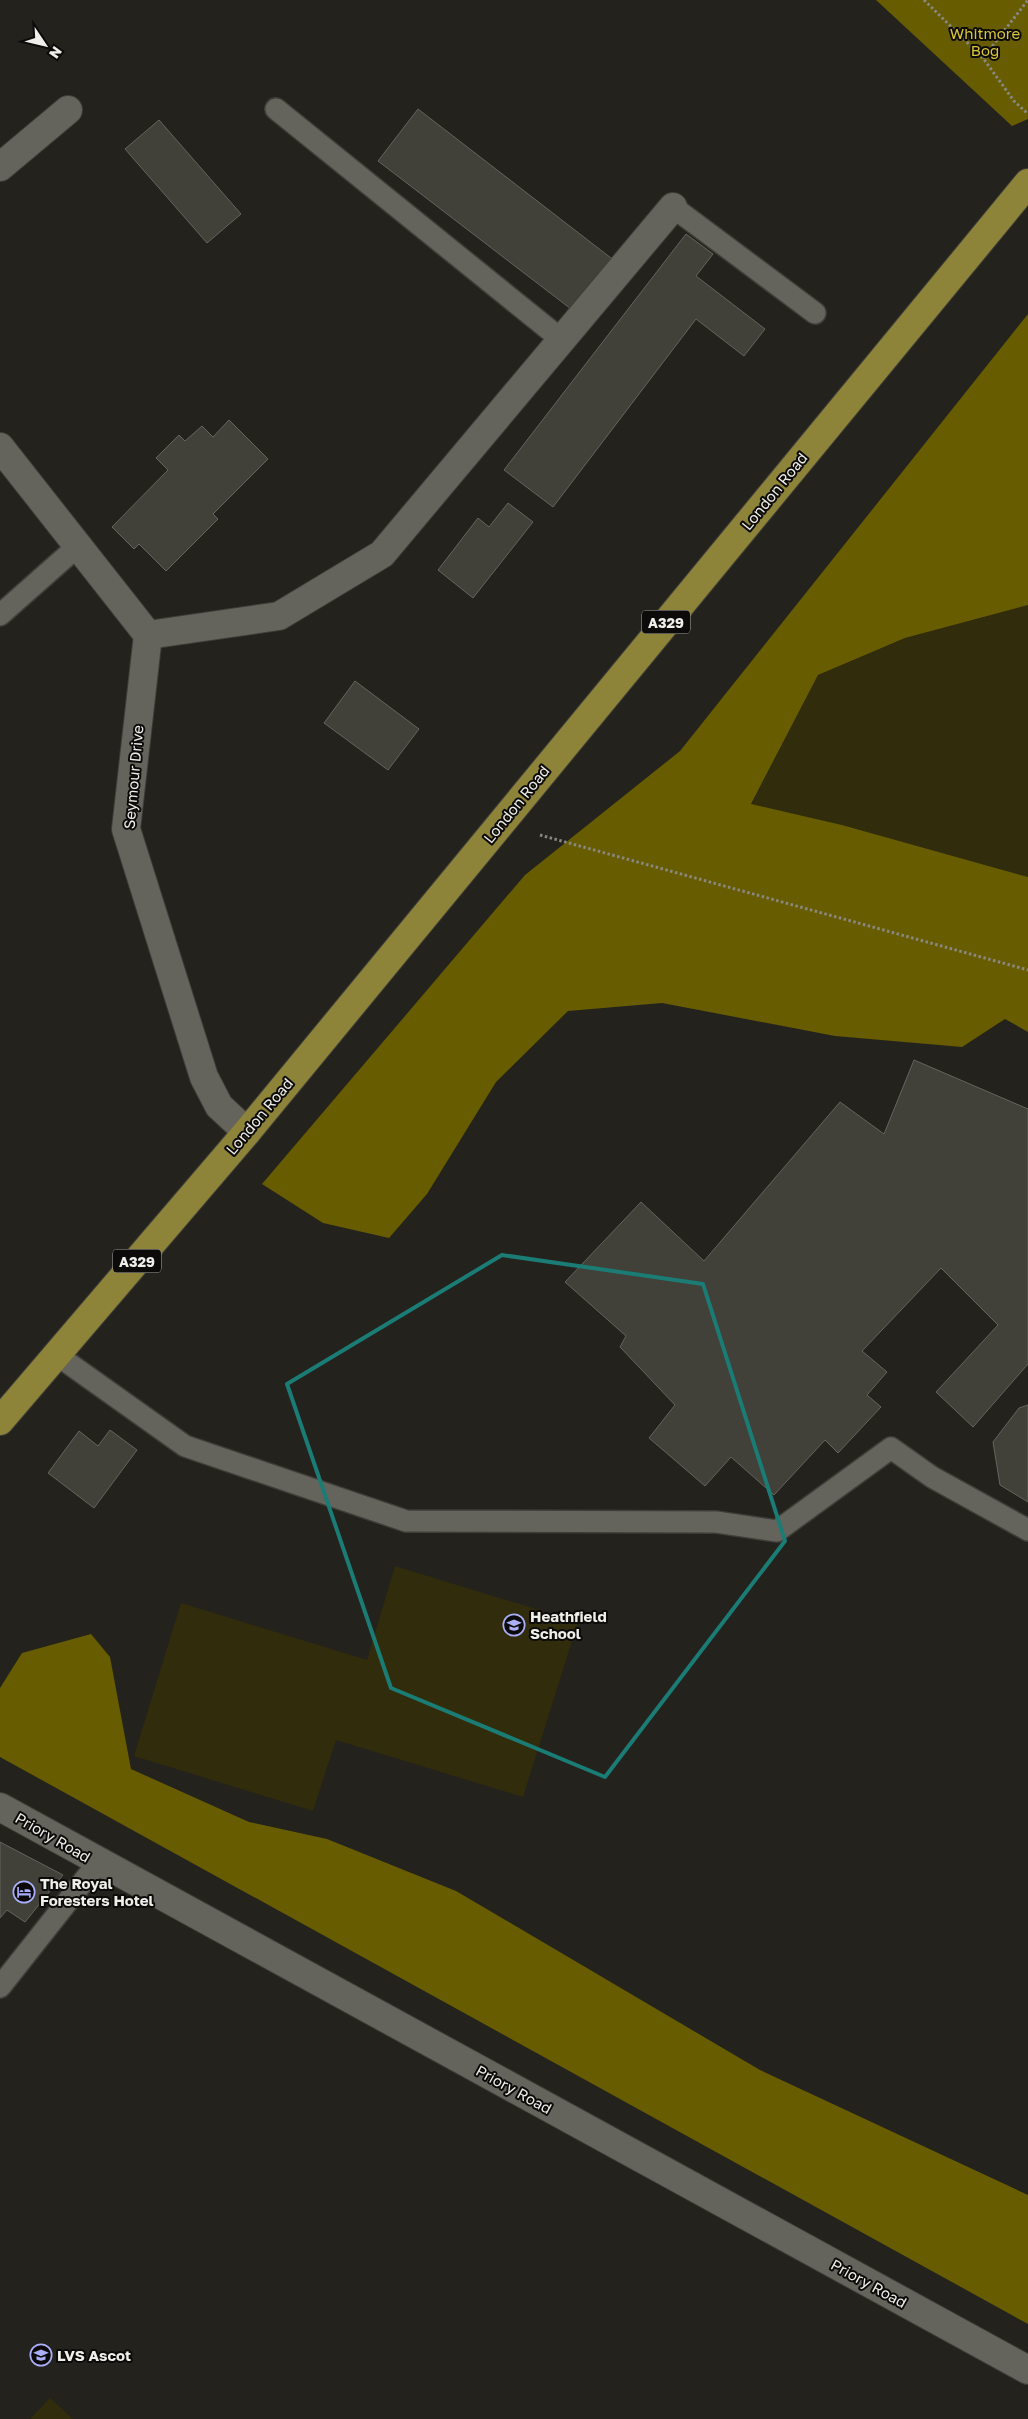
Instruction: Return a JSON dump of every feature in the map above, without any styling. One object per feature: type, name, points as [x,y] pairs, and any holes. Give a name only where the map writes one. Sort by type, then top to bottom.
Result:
[{"type":"main road","name":"London Road","points":[[0,1421],[247,1132],[1028,182]]},
{"type":"street","points":[[0,167],[68,110]]},
{"type":"street","points":[[0,447],[148,635],[279,616],[382,554],[673,207]]},
{"type":"street","name":"Seymour Drive","points":[[148,635],[126,829],[204,1077],[219,1106],[247,1132]]},
{"type":"street","name":"Priory Road","points":[[0,1807],[98,1863],[1028,2370]]},
{"type":"lane","points":[[276,109],[562,340]]},
{"type":"lane","points":[[673,207],[815,313]]},
{"type":"lane","points":[[0,615],[78,546]]},
{"type":"lane","points":[[57,1355],[185,1446],[406,1521],[716,1522],[777,1532],[891,1448],[932,1476],[1028,1530]]},
{"type":"lane","points":[[0,1987],[98,1863]]},
{"type":"path","points":[[924,0],[983,58],[1014,101],[1028,114]]},
{"type":"path","points":[[983,58],[1028,0]]},
{"type":"path","points":[[540,835],[1028,970]]},
{"type":"highlighted area","points":[[502,1255],[703,1284],[785,1541],[605,1777],[391,1688],[287,1384]]},
{"type":"shaded area","points":[[1028,605],[1028,877],[842,825],[751,805],[818,675],[905,638]]},
{"type":"shaded area","points":[[395,1566],[578,1622],[523,1797],[336,1740],[313,1811],[134,1756],[181,1603],[367,1660]]},
{"type":"shaded area","points":[[50,2398],[73,2419],[30,2419]]},
{"type":"green space","name":"Whitmore Bog","points":[[876,0],[1028,0],[1028,119],[1012,126]]},
{"type":"green space","points":[[1028,314],[1028,605],[905,638],[818,675],[751,804],[842,825],[1028,877],[1028,1032],[1005,1019],[962,1047],[835,1036],[662,1003],[568,1011],[496,1082],[427,1194],[389,1238],[323,1223],[262,1184],[525,875],[680,751]]},
{"type":"green space","points":[[91,1634],[110,1657],[131,1769],[249,1822],[327,1839],[456,1891],[760,2070],[1028,2195],[1028,2324],[0,1757],[0,1688],[22,1653]]},
{"type":"building","points":[[418,109],[611,258],[571,309],[378,161]]},
{"type":"building","points":[[159,120],[241,214],[207,243],[125,149]]},
{"type":"building","points":[[686,234],[713,254],[696,276],[765,329],[744,356],[696,319],[553,507],[504,470]]},
{"type":"building","points":[[229,420],[268,459],[213,514],[218,519],[166,571],[139,544],[134,549],[112,527],[168,470],[156,458],[179,435],[185,441],[202,426],[213,437]]},
{"type":"building","points":[[508,503],[533,522],[473,598],[438,570],[478,518],[489,527]]},
{"type":"building","points":[[355,681],[419,729],[388,770],[324,723]]},
{"type":"building","points":[[914,1060],[1028,1109],[1028,1364],[973,1427],[936,1392],[998,1325],[941,1268],[862,1351],[887,1372],[867,1395],[881,1407],[838,1453],[825,1440],[774,1495],[731,1457],[705,1486],[649,1438],[675,1405],[620,1347],[626,1336],[565,1282],[641,1202],[704,1261],[840,1102],[884,1134]]},
{"type":"building","points":[[1028,1405],[1028,1502],[1000,1485],[993,1442],[1019,1408]]},
{"type":"building","points":[[110,1430],[137,1450],[94,1508],[48,1473],[79,1431],[98,1446]]},
{"type":"building","name":"The Royal Foresters Hotel","points":[[0,1842],[63,1875],[25,1922],[7,1910],[0,1918]]},
{"type":"place","name":"Heathfield School","points":[[514,1625]]},
{"type":"place","name":"The Royal Foresters Hotel","points":[[24,1892]]},
{"type":"place","name":"LVS Ascot","points":[[41,2355]]}]
